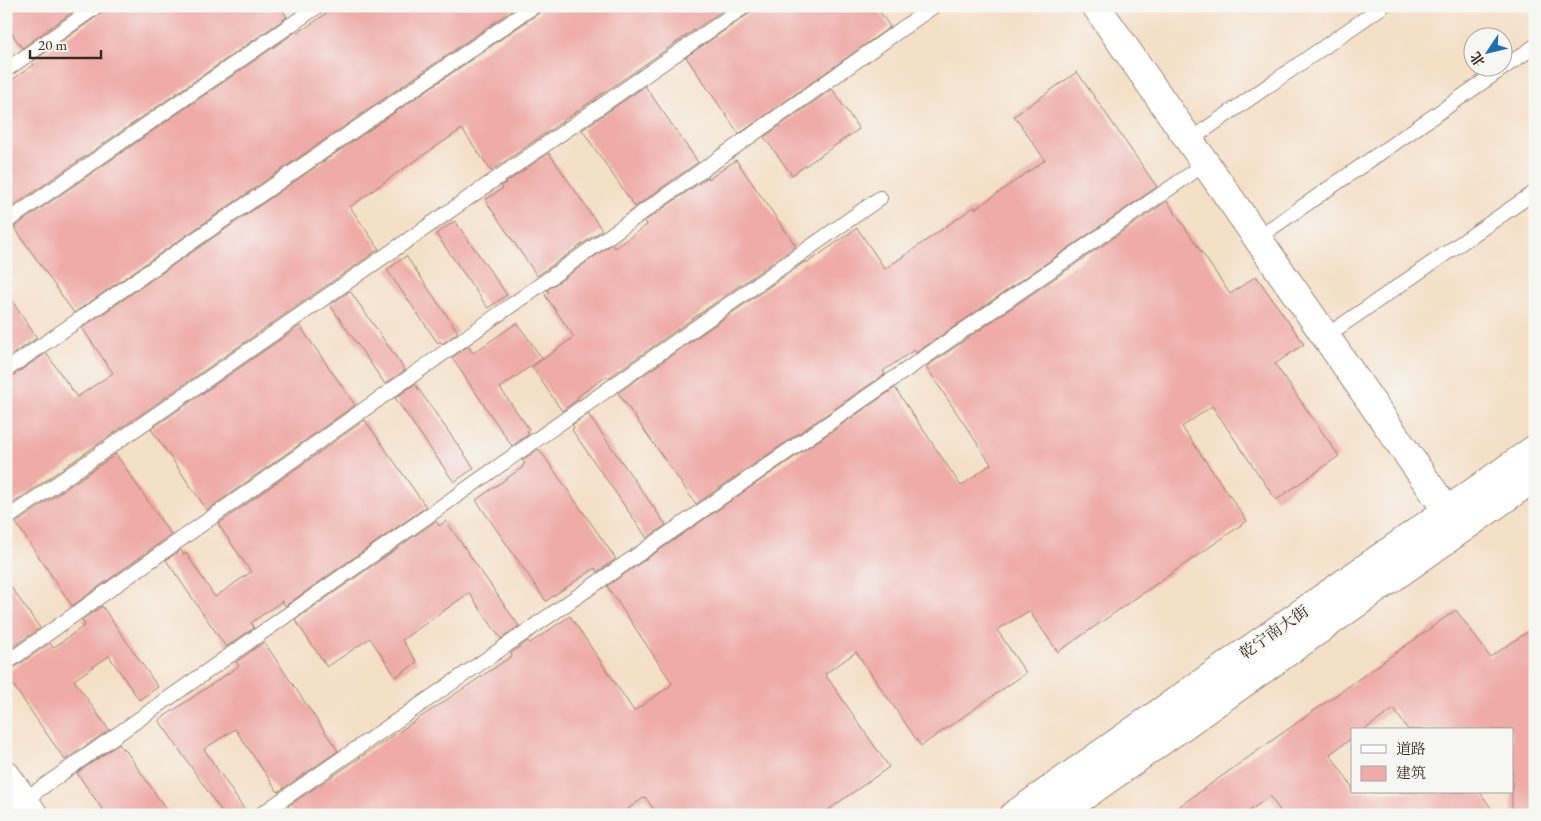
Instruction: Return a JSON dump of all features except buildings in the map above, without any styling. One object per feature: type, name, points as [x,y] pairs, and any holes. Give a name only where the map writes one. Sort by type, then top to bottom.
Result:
[{"type":"main road","points":[[1096,6],[1447,510]]},
{"type":"main road","name":"乾宁南大街","points":[[1014,815],[1535,449]]},
{"type":"main road","name":"乾宁南大街","points":[[1056,815],[1535,477]]},
{"type":"main road","points":[[6,775],[29,808]]},
{"type":"lane","points":[[6,70],[97,6]]},
{"type":"lane","points":[[6,222],[318,6]]},
{"type":"lane","points":[[6,370],[534,6]]},
{"type":"lane","points":[[6,519],[745,6]]},
{"type":"lane","points":[[6,664],[934,6]]},
{"type":"lane","points":[[1190,140],[1383,6]]},
{"type":"lane","points":[[1258,238],[1535,46]]},
{"type":"lane","points":[[260,815],[1206,164]]},
{"type":"lane","points":[[1326,336],[1535,192]]},
{"type":"lane","points":[[29,808],[880,198]]}]
